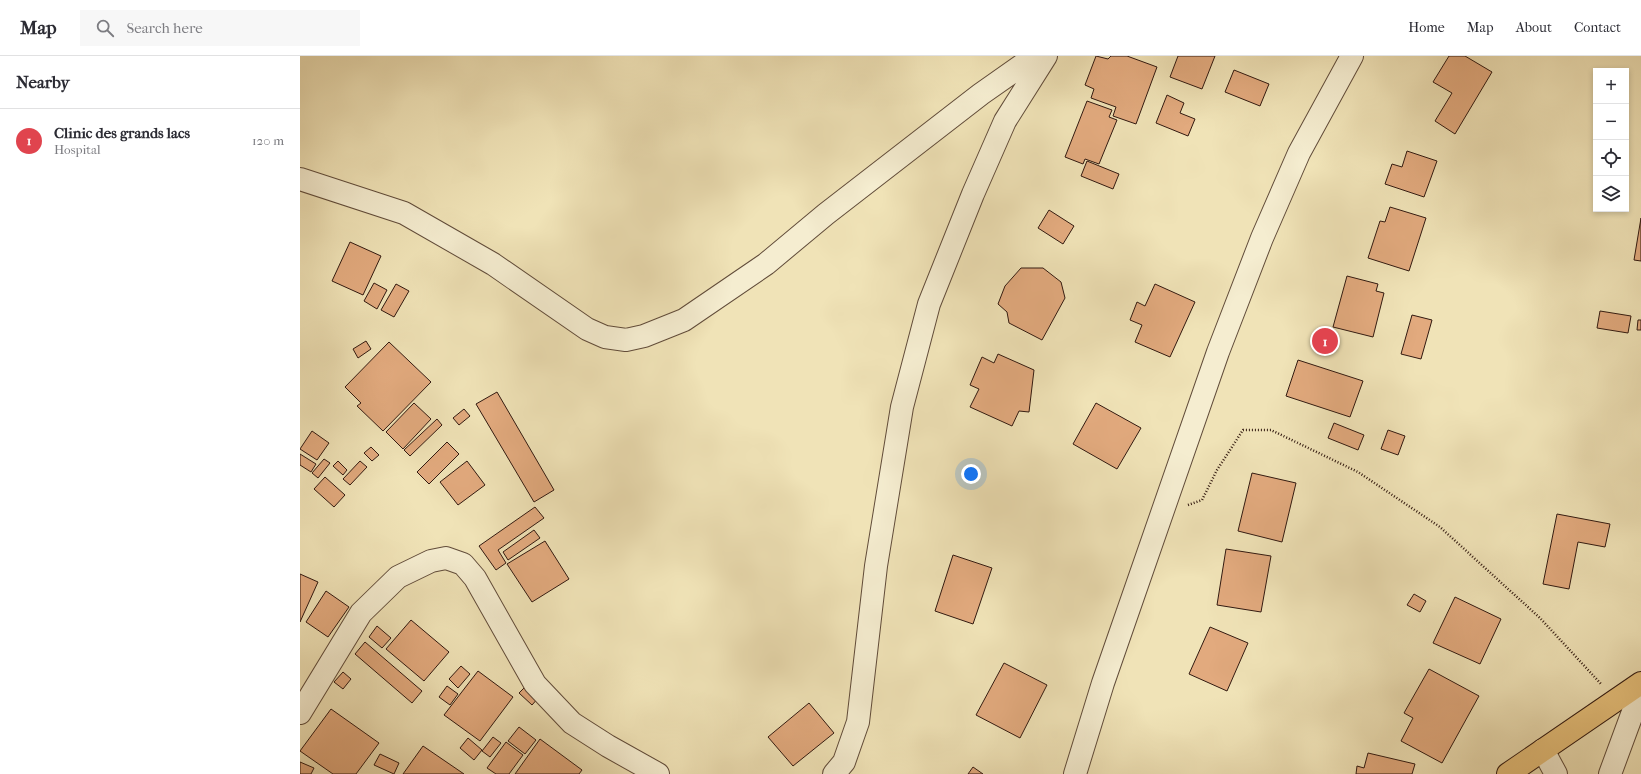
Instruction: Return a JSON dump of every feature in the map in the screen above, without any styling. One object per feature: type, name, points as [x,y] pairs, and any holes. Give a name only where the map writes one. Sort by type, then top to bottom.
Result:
[{"type":"main road","points":[[1508,774],[1641,683]]},
{"type":"street","points":[[300,179],[404,213],[494,264],[587,329],[605,337],[626,340],[651,334],[684,320],[766,264],[826,214],[981,94],[1035,56]]},
{"type":"street","points":[[834,774],[844,762],[858,722],[876,566],[902,407],[929,304],[973,194],[1005,121],[1046,56]]},
{"type":"street","points":[[1074,774],[1103,683],[1215,359],[1262,238],[1299,153],[1352,56]]},
{"type":"street","points":[[300,713],[361,613],[398,577],[431,560],[446,558],[464,564],[475,578],[535,684],[572,722],[608,746],[658,774]]},
{"type":"street","points":[[1610,774],[1641,690]]},
{"type":"street","points":[[1543,750],[1556,774]]},
{"type":"path","points":[[1162,514],[1202,500],[1216,470],[1243,430],[1271,430],[1358,472],[1440,526],[1540,618],[1616,700]]},
{"type":"building","points":[[1096,56],[1108,59],[1111,56],[1127,56],[1157,67],[1136,124],[1113,116],[1116,107],[1091,98],[1094,89],[1085,85]]},
{"type":"building","points":[[1178,56],[1215,56],[1202,89],[1170,77]]},
{"type":"building","points":[[1449,56],[1465,56],[1492,72],[1455,134],[1435,121],[1452,93],[1433,82]]},
{"type":"building","points":[[1234,70],[1269,84],[1260,106],[1225,92]]},
{"type":"building","points":[[1167,95],[1184,103],[1180,113],[1195,119],[1188,136],[1156,123]]},
{"type":"building","points":[[1087,101],[1112,110],[1109,117],[1117,120],[1099,164],[1085,159],[1083,164],[1065,157]]},
{"type":"building","points":[[1407,151],[1437,161],[1424,197],[1385,184],[1392,164],[1402,167]]},
{"type":"building","points":[[1087,161],[1119,174],[1113,189],[1081,176]]},
{"type":"building","points":[[1390,207],[1426,218],[1409,271],[1368,258],[1380,221],[1385,222]]},
{"type":"building","points":[[1049,210],[1074,226],[1063,244],[1038,228]]},
{"type":"building","points":[[1641,218],[1641,261],[1634,260]]},
{"type":"building","points":[[350,242],[381,256],[363,295],[332,281]]},
{"type":"building","points":[[1021,268],[1043,268],[1061,282],[1065,298],[1042,340],[1009,323],[1007,312],[998,304],[1005,286]]},
{"type":"building","points":[[1347,276],[1378,284],[1376,291],[1384,293],[1373,337],[1333,327]]},
{"type":"building","points":[[374,283],[387,290],[377,309],[364,301]]},
{"type":"building","points":[[396,284],[409,291],[394,317],[381,310]]},
{"type":"building","points":[[1155,284],[1195,302],[1170,357],[1135,342],[1142,325],[1130,320],[1137,302],[1145,306]]},
{"type":"building","points":[[1600,311],[1631,316],[1628,333],[1597,328]]},
{"type":"building","points":[[1412,315],[1432,320],[1421,359],[1401,354]]},
{"type":"building","points":[[1638,320],[1641,320],[1641,330],[1637,330]]},
{"type":"building","points":[[366,341],[371,349],[358,358],[353,349]]},
{"type":"building","points":[[389,342],[431,382],[383,431],[357,406],[361,403],[345,387]]},
{"type":"building","points":[[998,354],[1034,370],[1029,412],[1019,411],[1012,426],[970,407],[979,389],[970,385],[982,357],[994,363]]},
{"type":"building","points":[[1298,360],[1363,381],[1350,417],[1286,396]]},
{"type":"building","points":[[497,392],[554,490],[534,502],[476,404]]},
{"type":"building","points":[[414,403],[431,419],[403,449],[386,432]]},
{"type":"building","points":[[1096,403],[1141,428],[1117,469],[1073,444]]},
{"type":"building","points":[[464,409],[470,416],[459,425],[453,418]]},
{"type":"building","points":[[437,419],[442,425],[410,456],[404,450]]},
{"type":"building","points":[[1334,423],[1364,435],[1358,450],[1328,438]]},
{"type":"building","points":[[1388,430],[1405,436],[1398,455],[1381,449]]},
{"type":"building","points":[[312,431],[329,443],[317,460],[300,449]]},
{"type":"building","points":[[447,442],[459,454],[429,484],[417,472]]},
{"type":"building","points":[[371,447],[379,455],[372,461],[364,453]]},
{"type":"building","points":[[300,454],[316,464],[311,472],[300,465]]},
{"type":"building","points":[[324,459],[330,463],[318,478],[312,473]]},
{"type":"building","points":[[338,461],[347,470],[343,475],[333,466]]},
{"type":"building","points":[[360,461],[367,467],[350,485],[343,479]]},
{"type":"building","points":[[467,461],[485,485],[458,505],[440,482]]},
{"type":"building","points":[[1252,473],[1296,483],[1282,542],[1238,531]]},
{"type":"building","points":[[325,477],[345,495],[334,507],[314,489]]},
{"type":"building","points":[[535,507],[544,518],[498,550],[506,563],[496,570],[479,546]]},
{"type":"building","points":[[1557,514],[1610,524],[1605,547],[1578,542],[1569,589],[1543,584]]},
{"type":"building","points":[[534,530],[540,538],[508,560],[503,552]]},
{"type":"building","points":[[545,541],[569,579],[532,602],[507,564]]},
{"type":"building","points":[[1226,549],[1271,556],[1261,612],[1217,605]]},
{"type":"building","points":[[953,555],[992,568],[973,624],[935,611]]},
{"type":"building","points":[[300,574],[318,582],[300,622]]},
{"type":"building","points":[[326,591],[349,607],[328,637],[306,622]]},
{"type":"building","points":[[1414,594],[1426,601],[1420,612],[1407,605]]},
{"type":"building","points":[[1455,597],[1501,619],[1480,664],[1433,643]]},
{"type":"building","points":[[411,620],[449,652],[424,681],[386,649]]},
{"type":"building","points":[[377,626],[391,638],[382,648],[369,637]]},
{"type":"building","points":[[1210,627],[1248,643],[1227,691],[1189,674]]},
{"type":"building","points":[[365,642],[422,691],[412,703],[355,654]]},
{"type":"building","points":[[1004,663],[1047,685],[1020,738],[976,715]]},
{"type":"building","points":[[461,666],[470,674],[458,688],[449,679]]},
{"type":"building","points":[[1429,669],[1479,696],[1442,763],[1401,741],[1413,718],[1404,713]]},
{"type":"building","points":[[478,671],[513,697],[480,741],[444,715]]},
{"type":"building","points":[[343,672],[351,679],[343,689],[334,682]]},
{"type":"building","points":[[447,686],[458,694],[450,705],[439,697]]},
{"type":"building","points":[[526,686],[539,697],[532,705],[519,693]]},
{"type":"building","points":[[809,703],[834,733],[793,766],[768,737]]},
{"type":"building","points":[[331,709],[379,743],[356,774],[333,774],[300,751]]},
{"type":"building","points":[[519,727],[536,740],[525,754],[508,741]]},
{"type":"building","points":[[493,737],[501,743],[490,757],[482,751]]},
{"type":"building","points":[[468,738],[482,750],[474,760],[460,748]]},
{"type":"building","points":[[540,739],[582,770],[579,774],[515,774]]},
{"type":"building","points":[[506,742],[523,755],[509,774],[496,774],[487,768]]},
{"type":"building","points":[[423,746],[464,774],[403,774]]},
{"type":"building","points":[[1368,753],[1415,764],[1412,774],[1356,774],[1357,766],[1364,768]]},
{"type":"building","points":[[380,754],[399,763],[394,774],[374,765]]},
{"type":"building","points":[[300,762],[314,768],[311,774],[300,774]]},
{"type":"building","points":[[973,767],[983,774],[968,774]]},
{"type":"place","name":"Clinic des grands lacs","points":[[1325,341]]}]
